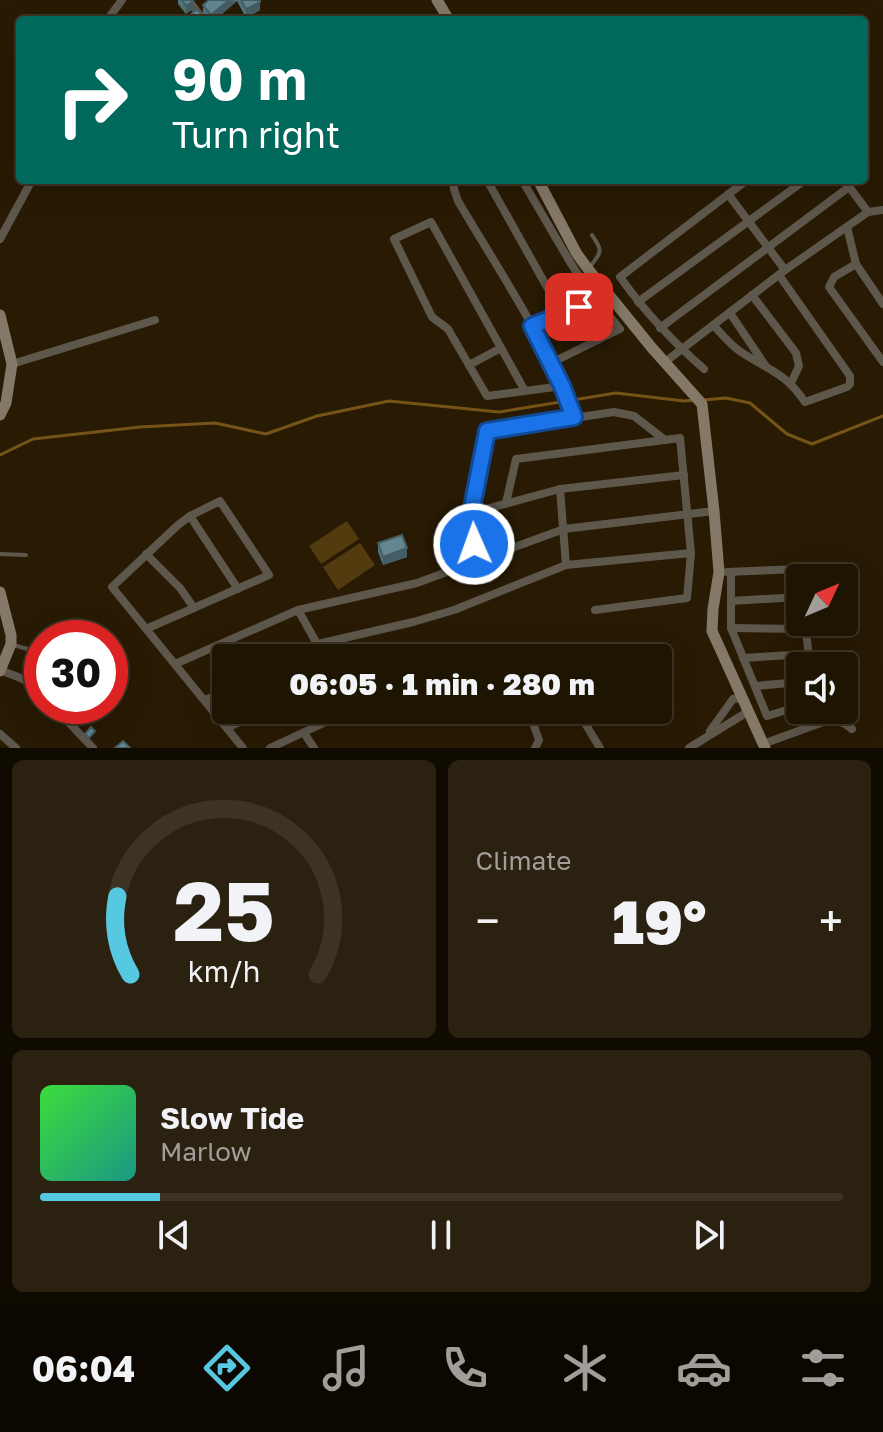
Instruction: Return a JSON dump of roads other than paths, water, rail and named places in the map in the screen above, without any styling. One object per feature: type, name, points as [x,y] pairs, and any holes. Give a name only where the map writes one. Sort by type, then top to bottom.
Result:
[{"type":"street","points":[[188,0],[200,16]]},
{"type":"street","points":[[0,239],[30,184]]},
{"type":"street","points":[[453,184],[458,201],[532,326],[573,412]]},
{"type":"street","points":[[489,184],[562,314]]},
{"type":"street","points":[[524,184],[570,262],[620,329],[551,363]]},
{"type":"street","points":[[540,184],[588,269],[702,404],[714,511],[731,601],[731,628],[767,716],[786,710]]},
{"type":"street","points":[[704,369],[660,328],[620,277],[742,184]]},
{"type":"street","points":[[638,302],[799,184]]},
{"type":"street","points":[[660,328],[846,184]]},
{"type":"street","points":[[848,184],[868,212]]},
{"type":"street","points":[[713,325],[741,352],[791,383],[805,402],[844,389],[850,384],[851,380],[768,247],[728,194]]},
{"type":"street","points":[[665,362],[868,212],[883,210]]},
{"type":"street","points":[[525,391],[431,222],[394,239],[432,317],[448,329],[487,396],[525,391],[562,386]]},
{"type":"street","points":[[847,227],[856,264],[883,304]]},
{"type":"street","points":[[856,264],[834,277],[829,287],[883,362]]},
{"type":"street","points":[[752,295],[796,353],[799,366],[791,383]]},
{"type":"street","points":[[532,326],[596,299]]},
{"type":"street","points":[[730,313],[765,365]]},
{"type":"street","points":[[0,315],[12,364],[6,403],[0,415]]},
{"type":"street","points":[[12,364],[155,320]]},
{"type":"street","points":[[469,365],[501,348]]},
{"type":"street","points":[[479,561],[471,528],[471,513],[487,431],[573,412],[614,412],[634,416],[665,440]]},
{"type":"street","points":[[506,503],[516,459],[680,438],[691,553],[687,598],[595,610]]},
{"type":"street","points":[[471,513],[560,489],[684,475]]},
{"type":"street","points":[[560,489],[566,565]]},
{"type":"street","points":[[146,629],[269,575],[220,501],[190,516],[167,534],[112,587],[146,629],[205,700],[243,748]]},
{"type":"street","points":[[175,664],[298,610],[417,583],[564,529],[714,511]]},
{"type":"street","points":[[190,516],[238,589]]},
{"type":"street","points":[[298,610],[318,644],[454,610],[566,565],[691,553]]},
{"type":"street","points":[[146,554],[180,588],[194,608]]},
{"type":"street","points":[[725,572],[786,570]]},
{"type":"street","points":[[725,572],[713,609],[712,631],[764,746],[835,719],[852,729]]},
{"type":"street","points":[[0,592],[11,635],[11,644],[0,671],[24,680]]},
{"type":"street","points":[[731,601],[786,598]]},
{"type":"street","points":[[731,628],[786,626]]},
{"type":"street","points":[[743,658],[786,655]]},
{"type":"street","points":[[755,686],[786,683]]},
{"type":"street","points":[[205,700],[212,697]]},
{"type":"street","points":[[707,735],[733,699],[737,698],[746,706]]},
{"type":"street","points":[[689,748],[746,706]]},
{"type":"street","points":[[70,724],[93,748]]},
{"type":"street","points":[[227,728],[235,724]]},
{"type":"street","points":[[270,748],[322,724]]},
{"type":"street","points":[[533,724],[539,740],[535,748]]},
{"type":"street","points":[[585,724],[600,748]]},
{"type":"street","points":[[304,733],[314,748]]},
{"type":"street","points":[[0,734],[16,748]]},
{"type":"lane","points":[[202,16],[206,7]]},
{"type":"lane","points":[[588,269],[600,252],[592,235]]},
{"type":"lane","points":[[0,554],[26,555]]},
{"type":"lane","points":[[11,644],[24,648]]},
{"type":"waterway","points":[[0,455],[33,439],[140,427],[215,423],[266,434],[317,416],[389,401],[499,412],[616,393],[695,400]]},
{"type":"waterway","points":[[703,400],[726,398],[750,403],[787,434],[812,444],[883,416]]}]
